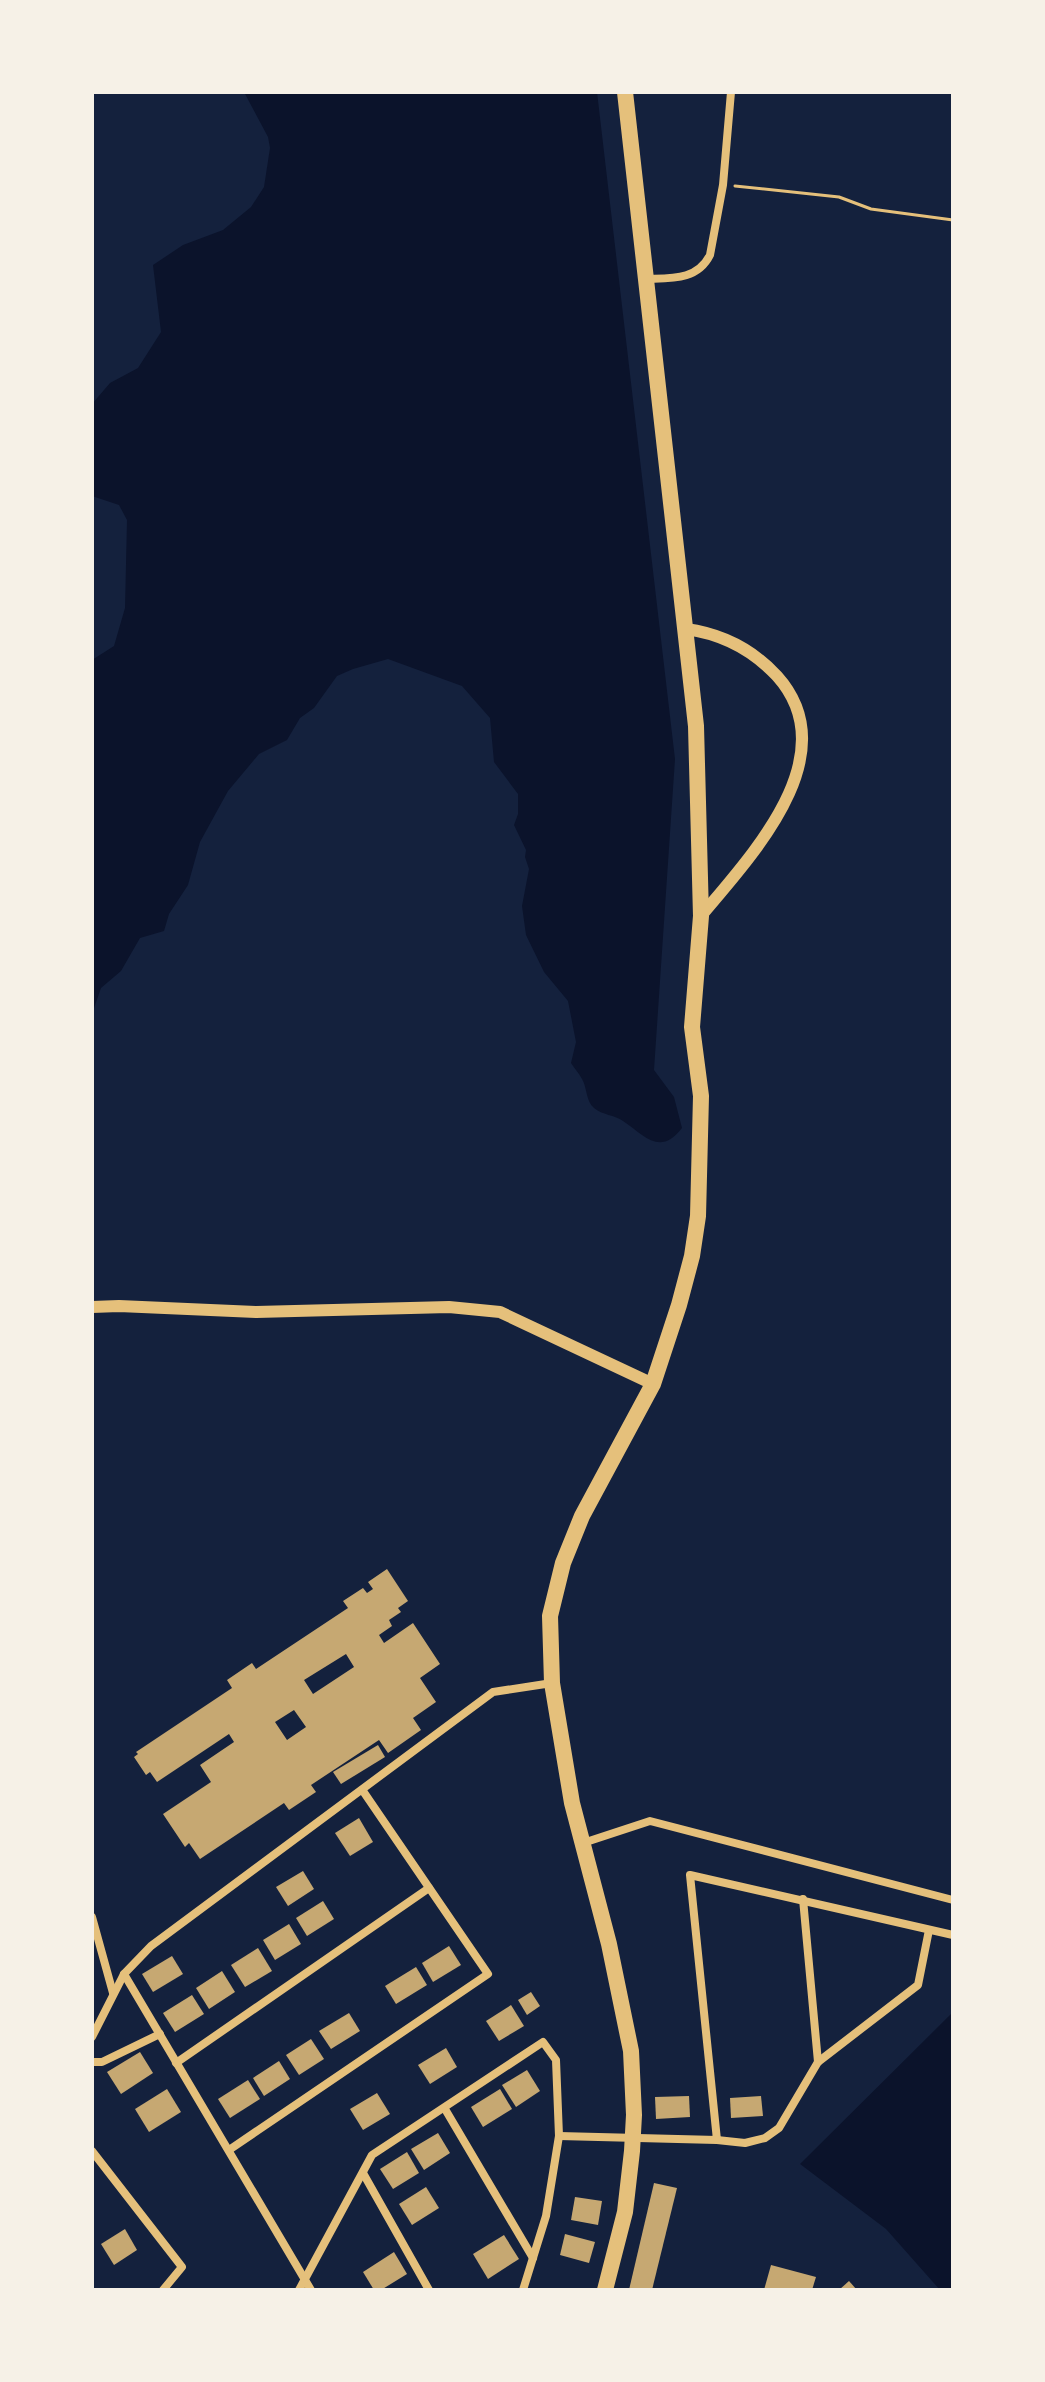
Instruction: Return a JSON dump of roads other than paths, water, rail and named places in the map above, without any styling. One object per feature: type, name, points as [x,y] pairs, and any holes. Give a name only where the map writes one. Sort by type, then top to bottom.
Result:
[{"type":"main road","points":[[605,2290],[625,2212],[633,2084],[625,2014],[572,1803],[552,1683],[550,1616],[563,1563],[582,1516],[653,1384],[679,1305],[692,1256],[698,1216],[701,1096],[692,1027],[701,916],[699,787],[686,629],[625,92]]},
{"type":"street","points":[[644,279],[695,273],[705,265],[715,237],[723,185],[731,92]]},
{"type":"street","points":[[686,629],[713,632],[735,642],[770,669],[785,685],[796,707],[801,732],[797,775],[788,798],[769,829],[701,916]]},
{"type":"street","points":[[92,1307],[256,1312],[449,1307],[500,1312],[653,1384]]},
{"type":"street","points":[[92,2037],[124,1974],[151,1946],[493,1692],[552,1683]]},
{"type":"street","points":[[229,2150],[488,1974],[363,1791]]},
{"type":"street","points":[[583,1843],[650,1821],[953,1900]]},
{"type":"street","points":[[717,2140],[690,1875],[953,1935]]},
{"type":"street","points":[[176,2063],[429,1888]]},
{"type":"street","points":[[803,1899],[818,2062]]},
{"type":"street","points":[[92,1917],[113,1993]]},
{"type":"street","points":[[559,2136],[745,2143],[765,2138],[779,2128],[818,2062],[918,1985],[929,1930]]},
{"type":"street","points":[[124,1974],[311,2290]]},
{"type":"street","points":[[92,2062],[102,2062],[160,2034]]},
{"type":"street","points":[[299,2290],[372,2155],[543,2042],[556,2060],[559,2136],[546,2216],[523,2290]]},
{"type":"street","points":[[445,2109],[533,2258]]},
{"type":"street","points":[[92,2151],[182,2267],[163,2290]]},
{"type":"street","points":[[363,2173],[429,2290]]},
{"type":"water","points":[[244,92],[597,92],[675,759],[654,1070],[674,1097],[682,1128],[666,1141],[652,1141],[620,1119],[594,1108],[582,1079],[571,1063],[576,1042],[568,1001],[544,972],[526,935],[522,906],[529,869],[526,850],[514,825],[518,814],[518,794],[494,762],[490,718],[462,686],[388,659],[337,676],[314,708],[300,718],[287,740],[259,754],[228,791],[200,842],[188,885],[169,914],[164,931],[140,938],[121,971],[101,988],[92,1014],[92,660],[114,646],[125,608],[127,520],[119,505],[92,496],[92,404],[110,383],[138,368],[161,332],[153,265],[183,245],[223,230],[251,207],[264,187],[270,148],[268,137]]},
{"type":"water","points":[[953,2012],[953,2290],[940,2290],[886,2229],[800,2164]]}]
